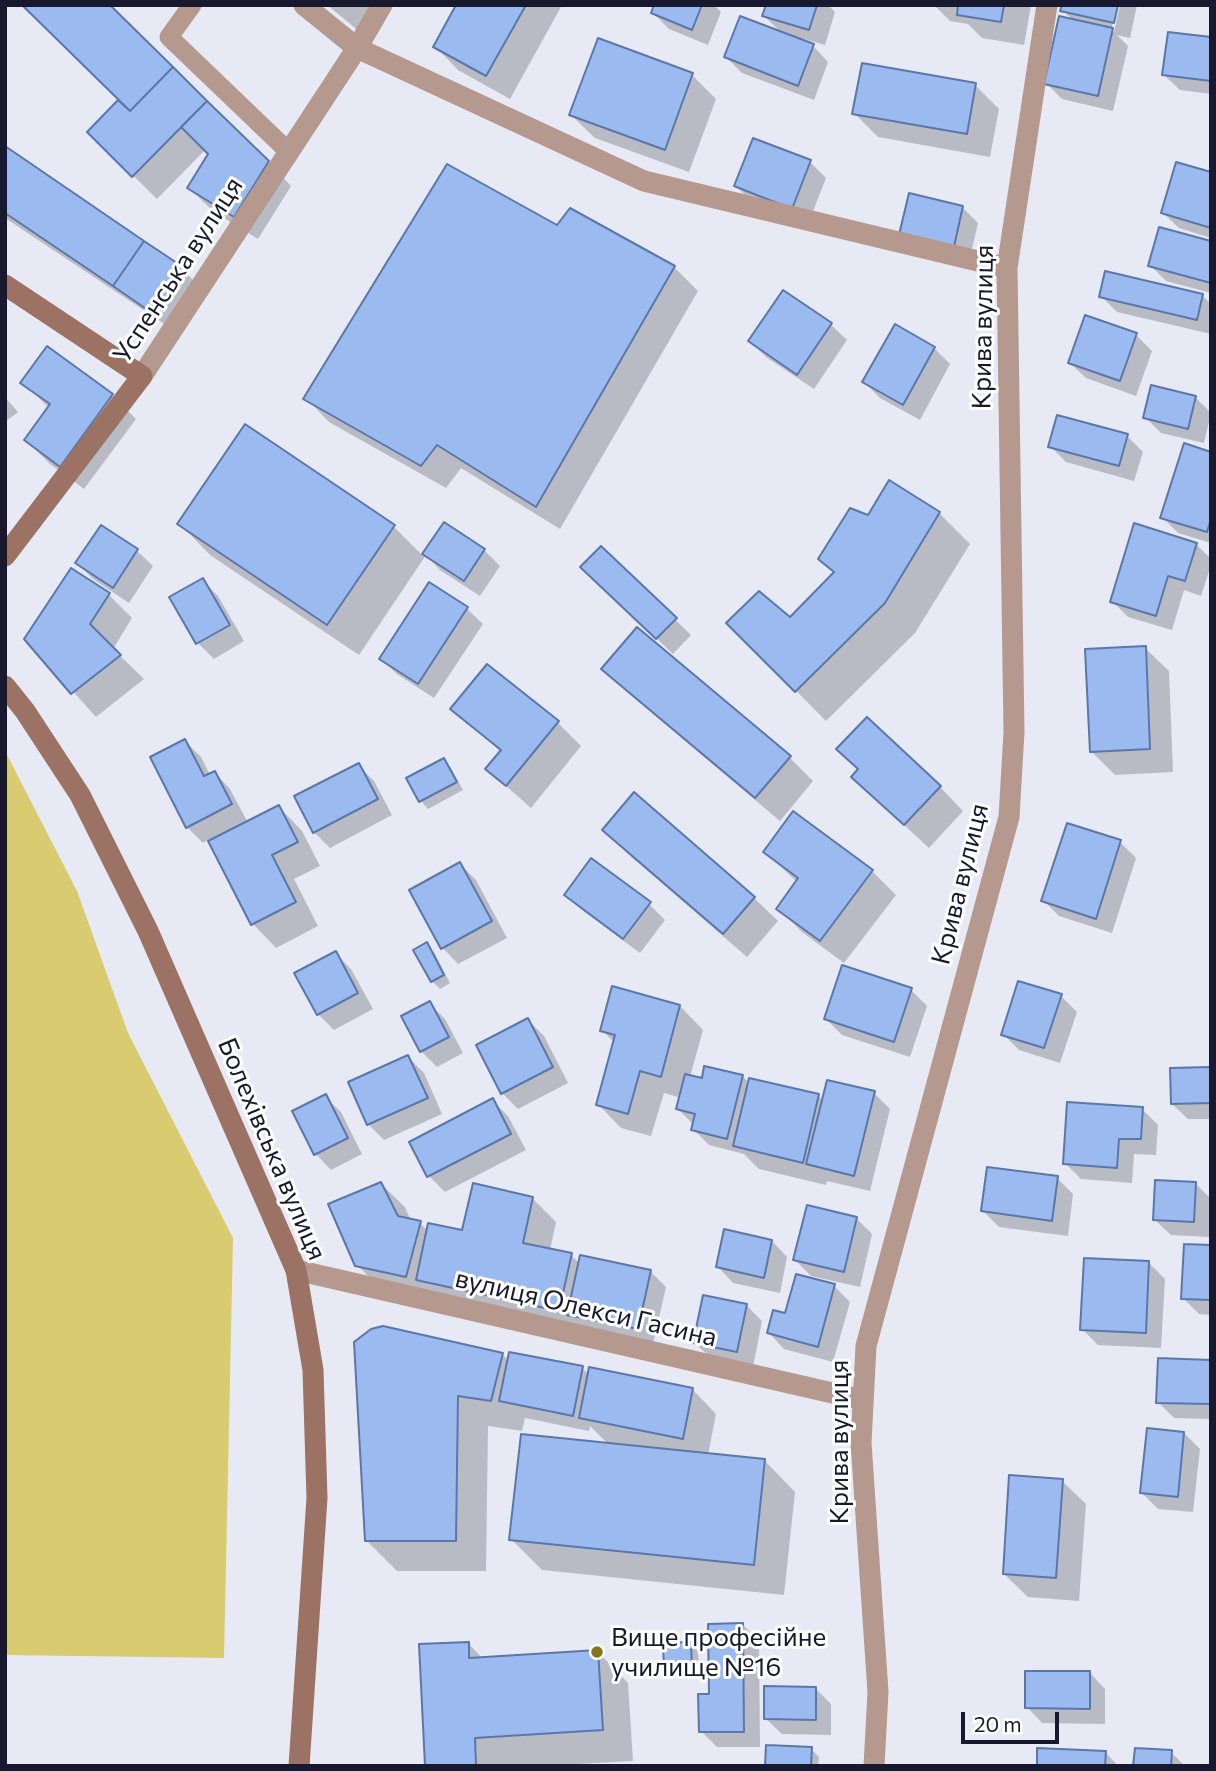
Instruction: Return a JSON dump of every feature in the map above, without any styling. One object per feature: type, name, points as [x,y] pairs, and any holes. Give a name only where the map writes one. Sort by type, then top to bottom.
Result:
[{"type":"main road","points":[[5,285],[142,376]]},
{"type":"main road","name":"Успенська вулиця","points":[[5,555],[142,376]]},
{"type":"main road","name":"Болехівська вулиця","points":[[5,686],[25,711],[80,795],[148,931],[296,1270],[313,1370],[317,1498],[299,1766]]},
{"type":"street","points":[[304,5],[357,48],[644,181],[1007,268]]},
{"type":"street","name":"Успенська вулиця","points":[[142,376],[357,48],[382,5]]},
{"type":"street","name":"Крива вулиця","points":[[874,1766],[878,1692],[861,1443],[866,1346],[1009,817],[1014,732],[1007,268],[1046,5]]},
{"type":"street","name":"вулиця Олекси Гасина","points":[[296,1270],[863,1400]]},
{"type":"lane","points":[[192,5],[169,37],[289,152]]},
{"type":"shaded area","points":[[5,751],[77,891],[128,1033],[233,1238],[224,1658],[5,1655]]},
{"type":"building","points":[[22,5],[110,5],[173,67],[130,111]]},
{"type":"building","points":[[456,5],[526,5],[486,76],[433,47]]},
{"type":"building","points":[[654,5],[702,5],[692,30],[651,13]]},
{"type":"building","points":[[766,5],[817,5],[809,30],[762,16]]},
{"type":"building","points":[[958,5],[1004,5],[1001,22],[957,15]]},
{"type":"building","points":[[1062,5],[1118,5],[1114,23],[1060,11]]},
{"type":"building","points":[[740,16],[814,44],[798,86],[724,57]]},
{"type":"building","points":[[1059,16],[1113,28],[1098,96],[1044,84]]},
{"type":"building","points":[[1168,32],[1211,37],[1211,81],[1162,75]]},
{"type":"building","points":[[598,38],[693,73],[665,150],[569,115]]},
{"type":"building","points":[[862,63],[976,83],[967,134],[852,114]]},
{"type":"building","points":[[173,67],[207,101],[132,177],[87,132],[118,100],[130,111]]},
{"type":"building","points":[[207,101],[269,161],[234,217],[187,188],[208,154],[181,127]]},
{"type":"building","points":[[753,138],[811,160],[792,209],[734,186]]},
{"type":"building","points":[[5,146],[144,241],[113,286],[5,213]]},
{"type":"building","points":[[1176,162],[1211,172],[1211,228],[1161,213]]},
{"type":"building","points":[[447,164],[557,225],[570,208],[675,266],[536,507],[437,445],[421,466],[303,399]]},
{"type":"building","points":[[909,193],[963,206],[953,251],[898,239]]},
{"type":"building","points":[[1159,227],[1211,241],[1211,283],[1148,266]]},
{"type":"building","points":[[144,241],[180,265],[149,311],[113,286]]},
{"type":"building","points":[[1105,271],[1203,294],[1197,320],[1099,297]]},
{"type":"building","points":[[783,290],[832,323],[797,375],[748,341]]},
{"type":"building","points":[[1085,315],[1137,333],[1120,381],[1068,363]]},
{"type":"building","points":[[895,324],[935,347],[903,405],[862,382]]},
{"type":"building","points":[[47,346],[113,394],[60,467],[24,440],[50,404],[20,383]]},
{"type":"building","points":[[1151,385],[1196,396],[1188,429],[1143,418]]},
{"type":"building","points":[[1057,415],[1128,434],[1119,466],[1048,447]]},
{"type":"building","points":[[245,424],[395,525],[327,625],[177,524]]},
{"type":"building","points":[[1184,443],[1211,452],[1211,519],[1207,532],[1160,518]]},
{"type":"building","points":[[889,480],[940,512],[885,603],[795,692],[726,623],[759,591],[790,617],[834,572],[818,559],[850,508],[868,515]]},
{"type":"building","points":[[444,522],[485,549],[464,581],[422,554]]},
{"type":"building","points":[[1134,523],[1197,543],[1185,581],[1168,576],[1156,616],[1110,602]]},
{"type":"building","points":[[101,525],[138,549],[113,588],[75,563]]},
{"type":"building","points":[[601,546],[677,618],[656,639],[580,567]]},
{"type":"building","points":[[71,568],[110,593],[90,624],[121,655],[71,694],[24,639]]},
{"type":"building","points":[[203,578],[230,625],[196,644],[169,597]]},
{"type":"building","points":[[429,582],[468,607],[418,684],[379,659]]},
{"type":"building","points":[[637,627],[791,756],[755,798],[601,669]]},
{"type":"building","points":[[1146,646],[1150,749],[1090,752],[1085,649]]},
{"type":"building","points":[[487,664],[559,721],[506,786],[485,769],[501,750],[450,709]]},
{"type":"building","points":[[867,717],[941,786],[904,825],[851,777],[858,769],[836,749]]},
{"type":"building","points":[[185,739],[204,776],[215,771],[232,804],[186,828],[150,757]]},
{"type":"building","points":[[444,758],[457,782],[419,802],[406,778]]},
{"type":"building","points":[[359,763],[378,799],[313,833],[294,796]]},
{"type":"building","points":[[634,792],[755,897],[723,934],[602,830]]},
{"type":"building","points":[[279,805],[298,842],[272,855],[296,902],[251,925],[208,841]]},
{"type":"building","points":[[793,811],[873,870],[820,941],[776,909],[798,878],[763,852]]},
{"type":"building","points":[[1067,823],[1121,840],[1096,919],[1041,901]]},
{"type":"building","points":[[591,858],[651,902],[623,939],[564,895]]},
{"type":"building","points":[[460,862],[492,921],[441,949],[409,890]]},
{"type":"building","points":[[427,942],[444,975],[431,982],[413,950]]},
{"type":"building","points":[[336,951],[358,993],[317,1015],[294,973]]},
{"type":"building","points":[[842,965],[912,988],[894,1042],[824,1019]]},
{"type":"building","points":[[1018,981],[1062,994],[1044,1048],[1001,1035]]},
{"type":"building","points":[[612,986],[680,1005],[661,1077],[640,1071],[628,1114],[596,1105],[615,1035],[600,1031]]},
{"type":"building","points":[[430,1001],[449,1037],[420,1052],[401,1016]]},
{"type":"building","points":[[528,1018],[553,1067],[501,1094],[476,1045]]},
{"type":"building","points":[[408,1055],[428,1098],[367,1125],[348,1082]]},
{"type":"building","points":[[704,1066],[743,1075],[727,1139],[691,1130],[695,1114],[676,1109],[685,1074],[702,1078]]},
{"type":"building","points":[[1211,1067],[1211,1103],[1171,1104],[1170,1068]]},
{"type":"building","points":[[749,1078],[819,1094],[803,1163],[733,1146]]},
{"type":"building","points":[[827,1080],[875,1091],[854,1176],[806,1164]]},
{"type":"building","points":[[326,1094],[348,1138],[314,1155],[292,1111]]},
{"type":"building","points":[[493,1098],[511,1134],[427,1177],[409,1142]]},
{"type":"building","points":[[1067,1102],[1143,1107],[1141,1139],[1119,1139],[1117,1168],[1063,1164]]},
{"type":"building","points":[[987,1167],[1058,1176],[1052,1221],[981,1211]]},
{"type":"building","points":[[1155,1180],[1196,1182],[1194,1222],[1153,1220]]},
{"type":"building","points":[[381,1182],[398,1216],[421,1221],[406,1277],[355,1266],[328,1204]]},
{"type":"building","points":[[473,1183],[533,1197],[523,1243],[572,1253],[559,1311],[416,1280],[428,1223],[462,1230]]},
{"type":"building","points":[[807,1205],[857,1217],[844,1272],[793,1260]]},
{"type":"building","points":[[724,1229],[772,1240],[764,1278],[716,1267]]},
{"type":"building","points":[[1184,1244],[1211,1245],[1211,1300],[1181,1299]]},
{"type":"building","points":[[580,1255],[651,1270],[638,1329],[567,1315]]},
{"type":"building","points":[[1084,1258],[1149,1261],[1146,1333],[1080,1330]]},
{"type":"building","points":[[796,1274],[835,1284],[818,1347],[767,1333],[773,1310],[785,1313]]},
{"type":"building","points":[[703,1295],[747,1304],[737,1352],[693,1343]]},
{"type":"building","points":[[383,1326],[503,1353],[491,1401],[458,1396],[456,1541],[365,1541],[354,1342],[371,1329]]},
{"type":"building","points":[[509,1352],[583,1366],[573,1416],[499,1401]]},
{"type":"building","points":[[1158,1358],[1211,1360],[1211,1404],[1156,1403]]},
{"type":"building","points":[[589,1367],[693,1388],[683,1439],[579,1418]]},
{"type":"building","points":[[1147,1428],[1184,1432],[1178,1497],[1140,1493]]},
{"type":"building","points":[[521,1434],[765,1459],[754,1565],[509,1540]]},
{"type":"building","points":[[1009,1475],[1063,1479],[1056,1578],[1003,1574]]},
{"type":"building","points":[[743,1623],[744,1732],[699,1732],[698,1694],[709,1694],[708,1624]]},
{"type":"building","points":[[469,1642],[469,1658],[598,1650],[603,1730],[475,1738],[476,1766],[425,1766],[419,1644]]},
{"type":"building","points":[[691,1642],[692,1669],[664,1670],[663,1643]]},
{"type":"building","points":[[1025,1671],[1090,1671],[1090,1709],[1025,1708]]},
{"type":"building","points":[[764,1686],[816,1687],[816,1720],[764,1719]]},
{"type":"building","points":[[766,1745],[812,1747],[811,1766],[765,1766]]},
{"type":"building","points":[[1037,1748],[1106,1751],[1105,1766],[1037,1766]]},
{"type":"building","points":[[1135,1748],[1172,1750],[1171,1766],[1133,1766]]},
{"type":"place","name":"Вище професійне училище №16","points":[[597,1652]]}]
